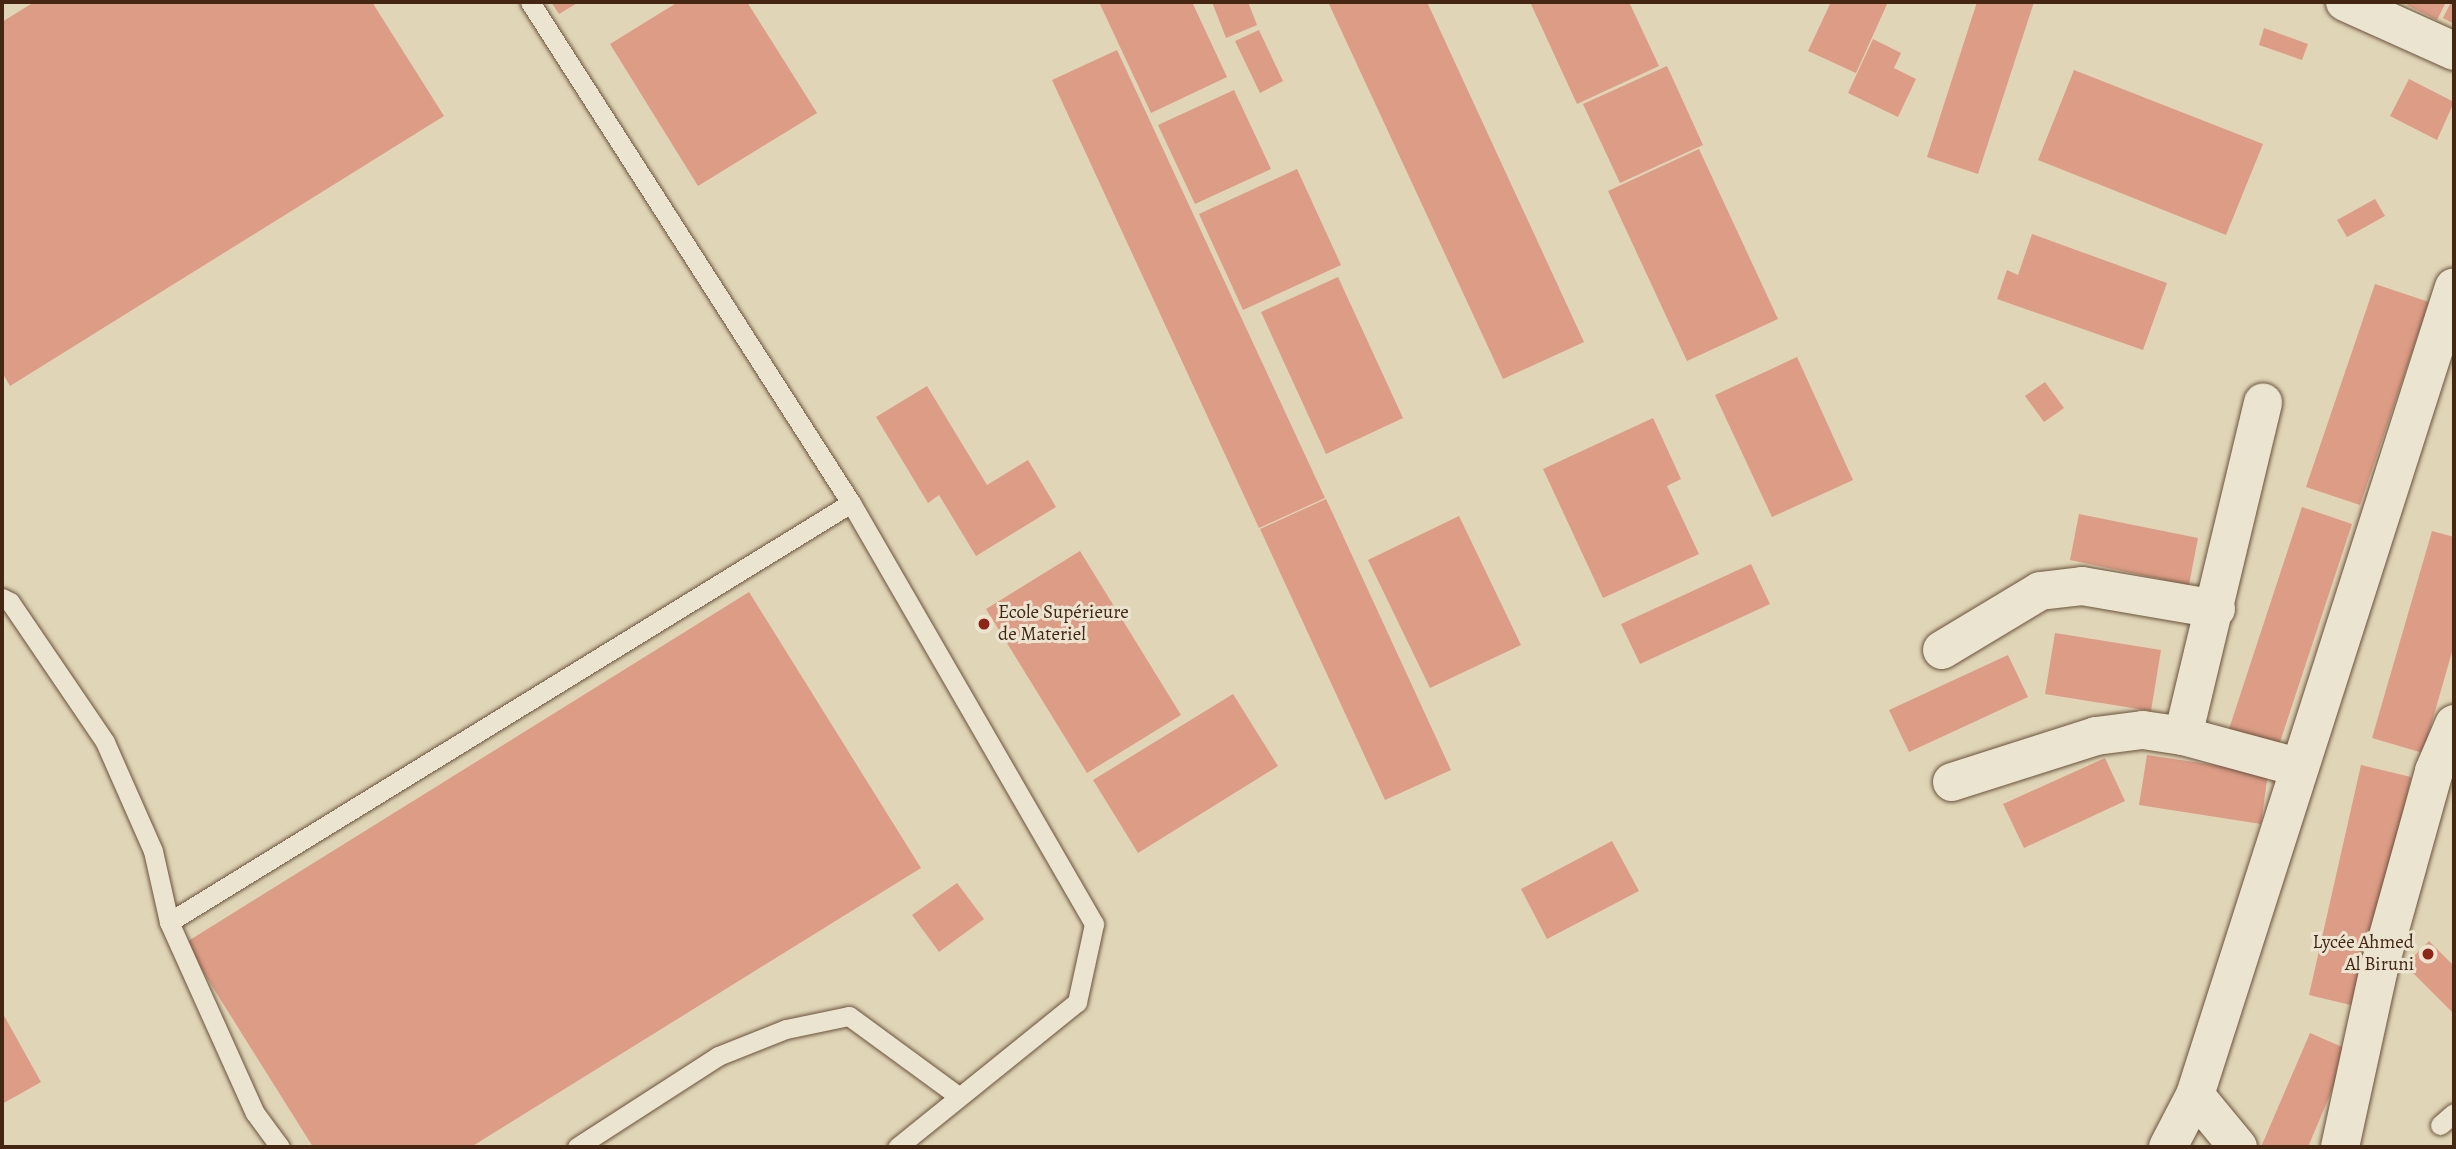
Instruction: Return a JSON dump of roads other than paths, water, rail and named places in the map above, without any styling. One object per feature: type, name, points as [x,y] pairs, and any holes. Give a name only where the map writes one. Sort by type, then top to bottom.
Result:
[{"type":"street","points":[[2345,2],[2454,51]]},
{"type":"street","points":[[2168,1147],[2196,1095],[2297,767],[2454,287]]},
{"type":"street","points":[[2183,736],[2216,609],[2263,402]]},
{"type":"street","points":[[1942,650],[2040,591],[2082,586],[2216,609]]},
{"type":"street","points":[[2340,1147],[2378,972],[2434,771],[2454,724]]},
{"type":"street","points":[[1952,782],[2095,736],[2143,730],[2183,736],[2297,767]]},
{"type":"street","points":[[2196,1095],[2238,1147]]},
{"type":"lane","points":[[530,2],[850,502],[1094,924],[1077,1002],[957,1095],[897,1147]]},
{"type":"lane","points":[[169,922],[850,502]]},
{"type":"lane","points":[[2,598],[10,602],[105,742],[153,851],[169,922],[255,1113],[280,1147]]},
{"type":"lane","points":[[578,1147],[718,1056],[786,1028],[849,1016],[957,1095]]},
{"type":"place","name":"Ecole Supérieure de Materiel","points":[[984,624]]},
{"type":"place","name":"Lycée Ahmed Al Biruni","points":[[2428,954]]}]
